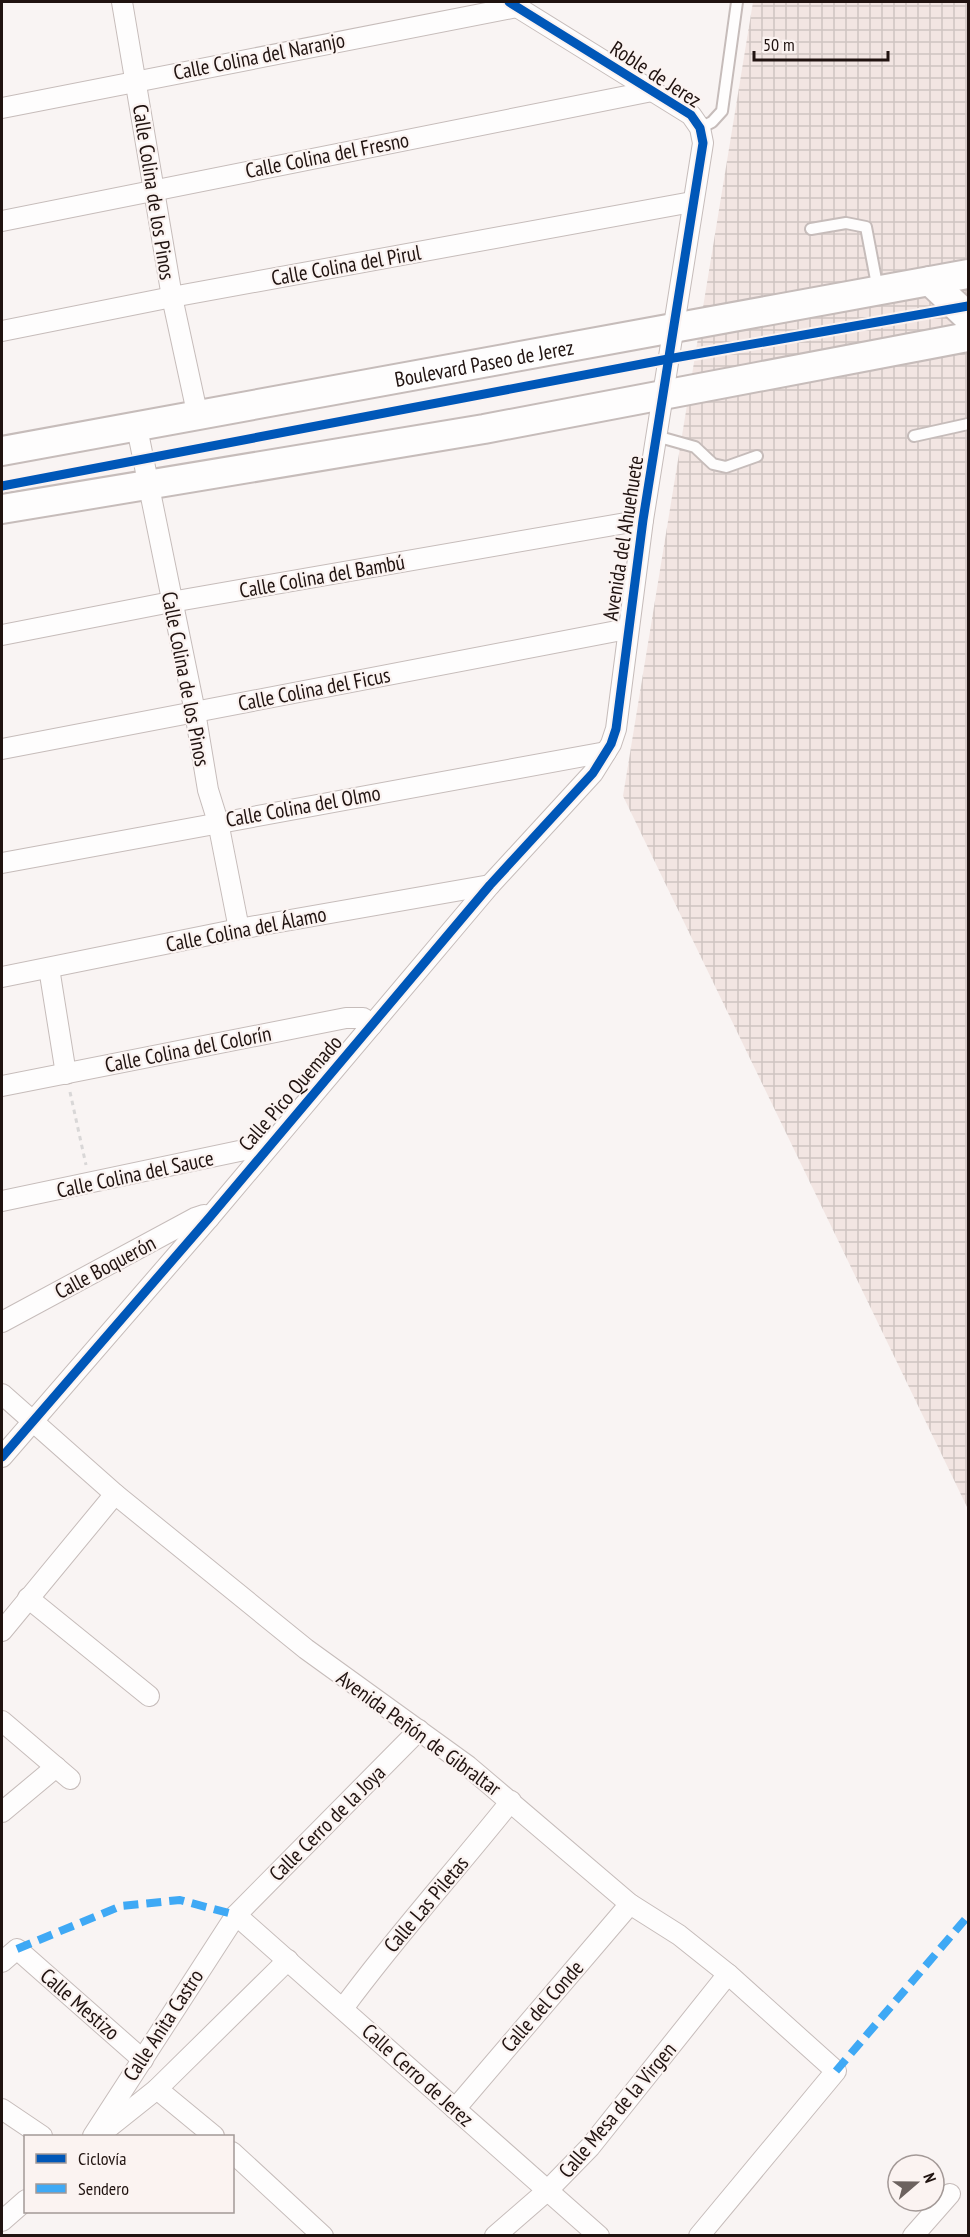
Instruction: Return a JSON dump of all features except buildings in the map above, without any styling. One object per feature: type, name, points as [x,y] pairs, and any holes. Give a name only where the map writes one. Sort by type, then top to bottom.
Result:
[{"type":"main road","name":"Boulevard Paseo de Jerez","points":[[2,451],[198,417],[373,381],[969,274]]},
{"type":"main road","points":[[930,281],[969,317]]},
{"type":"main road","points":[[2,509],[484,429],[969,337]]},
{"type":"street","name":"Calle Colina de los Pinos","points":[[122,2],[156,189],[172,297],[198,417]]},
{"type":"street","name":"Calle Colina del Naranjo","points":[[2,108],[513,4]]},
{"type":"street","name":"Roble de Jerez","points":[[513,4],[692,115],[700,128],[703,142],[672,328]]},
{"type":"street","name":"Calle Colina del Fresno","points":[[2,221],[652,91]]},
{"type":"street","name":"Calle Colina del Pirul","points":[[2,332],[172,297],[692,202]]},
{"type":"street","name":"Avenida del Ahuehuete","points":[[606,752],[612,744],[616,729],[627,629],[664,395],[672,328]]},
{"type":"street","name":"Calle Colina de los Pinos","points":[[137,428],[195,712],[208,790],[218,822],[239,929]]},
{"type":"street","name":"Calle Colina del Bambú","points":[[2,635],[171,602],[643,520]]},
{"type":"street","name":"Calle Colina del Ficus","points":[[2,749],[627,629]]},
{"type":"street","name":"Calle Colina del Olmo","points":[[2,863],[606,752]]},
{"type":"street","name":"Calle Pico Quemado","points":[[2,1457],[209,1218],[268,1145],[490,885],[593,773],[606,752]]},
{"type":"street","name":"Calle Colina del Álamo","points":[[2,977],[239,929],[490,885]]},
{"type":"street","points":[[50,968],[66,1074]]},
{"type":"street","name":"Calle Colina del Colorín","points":[[2,1086],[346,1018],[363,1018],[372,1025]]},
{"type":"street","name":"Calle Colina del Sauce","points":[[2,1201],[268,1145]]},
{"type":"street","name":"Calle Boquerón","points":[[2,1323],[195,1218],[204,1215],[209,1218]]},
{"type":"street","name":"Avenida Peñón de Gibraltar","points":[[2,1394],[115,1494],[306,1649],[419,1730],[511,1801],[630,1904],[679,1935],[728,1974],[836,2071],[699,2235]]},
{"type":"street","points":[[2,1631],[115,1494]]},
{"type":"street","points":[[28,1598],[149,1696]]},
{"type":"street","points":[[2,1721],[63,1773],[2,1812]]},
{"type":"street","name":"Calle Cerro de la Joya","points":[[236,1915],[419,1730]]},
{"type":"street","name":"Calle Las Piletas","points":[[344,2007],[393,1941],[458,1868],[511,1801]]},
{"type":"street","name":"Calle del Conde","points":[[454,2109],[630,1904]]},
{"type":"street","name":"Calle Cerro de Jerez","points":[[236,1915],[344,2007],[454,2109],[599,2235]]},
{"type":"street","name":"Calle Anita Castro","points":[[94,2135],[236,1915]]},
{"type":"street","name":"Calle Mestizo","points":[[2,1962],[17,1949],[143,2060]]},
{"type":"street","name":"Calle Anita Castro","points":[[99,2135],[157,2089],[288,1960]]},
{"type":"street","name":"Calle Mesa de la Virgen","points":[[495,2235],[548,2190],[590,2146],[728,1974]]},
{"type":"street","points":[[157,2089],[213,2135]]},
{"type":"street","points":[[2,2109],[41,2135]]},
{"type":"street","points":[[234,2154],[323,2235]]},
{"type":"street","points":[[913,2235],[950,2194]]},
{"type":"street","points":[[2,2221],[24,2202]]},
{"type":"lane","points":[[700,128],[712,122],[722,111],[737,2]]},
{"type":"lane","points":[[810,229],[846,223],[866,227],[878,291]]},
{"type":"lane","points":[[914,436],[969,424]]},
{"type":"lane","points":[[657,436],[695,447],[712,464],[726,467],[757,456]]},
{"type":"path","points":[[66,1074],[91,1184]]},
{"type":"shaded area","points":[[753,2],[968,2],[968,1509],[623,796]]},
{"type":"marked path","points":[[17,1949],[121,1906],[180,1900],[236,1915]]},
{"type":"marked path","points":[[836,2071],[968,1916]]},
{"type":"cycle path","points":[[2,1457],[209,1218],[490,885],[593,773],[611,744],[616,729],[643,520],[703,143],[700,128],[691,115],[509,2]]},
{"type":"cycle path","points":[[2,486],[668,359],[968,306]]}]
